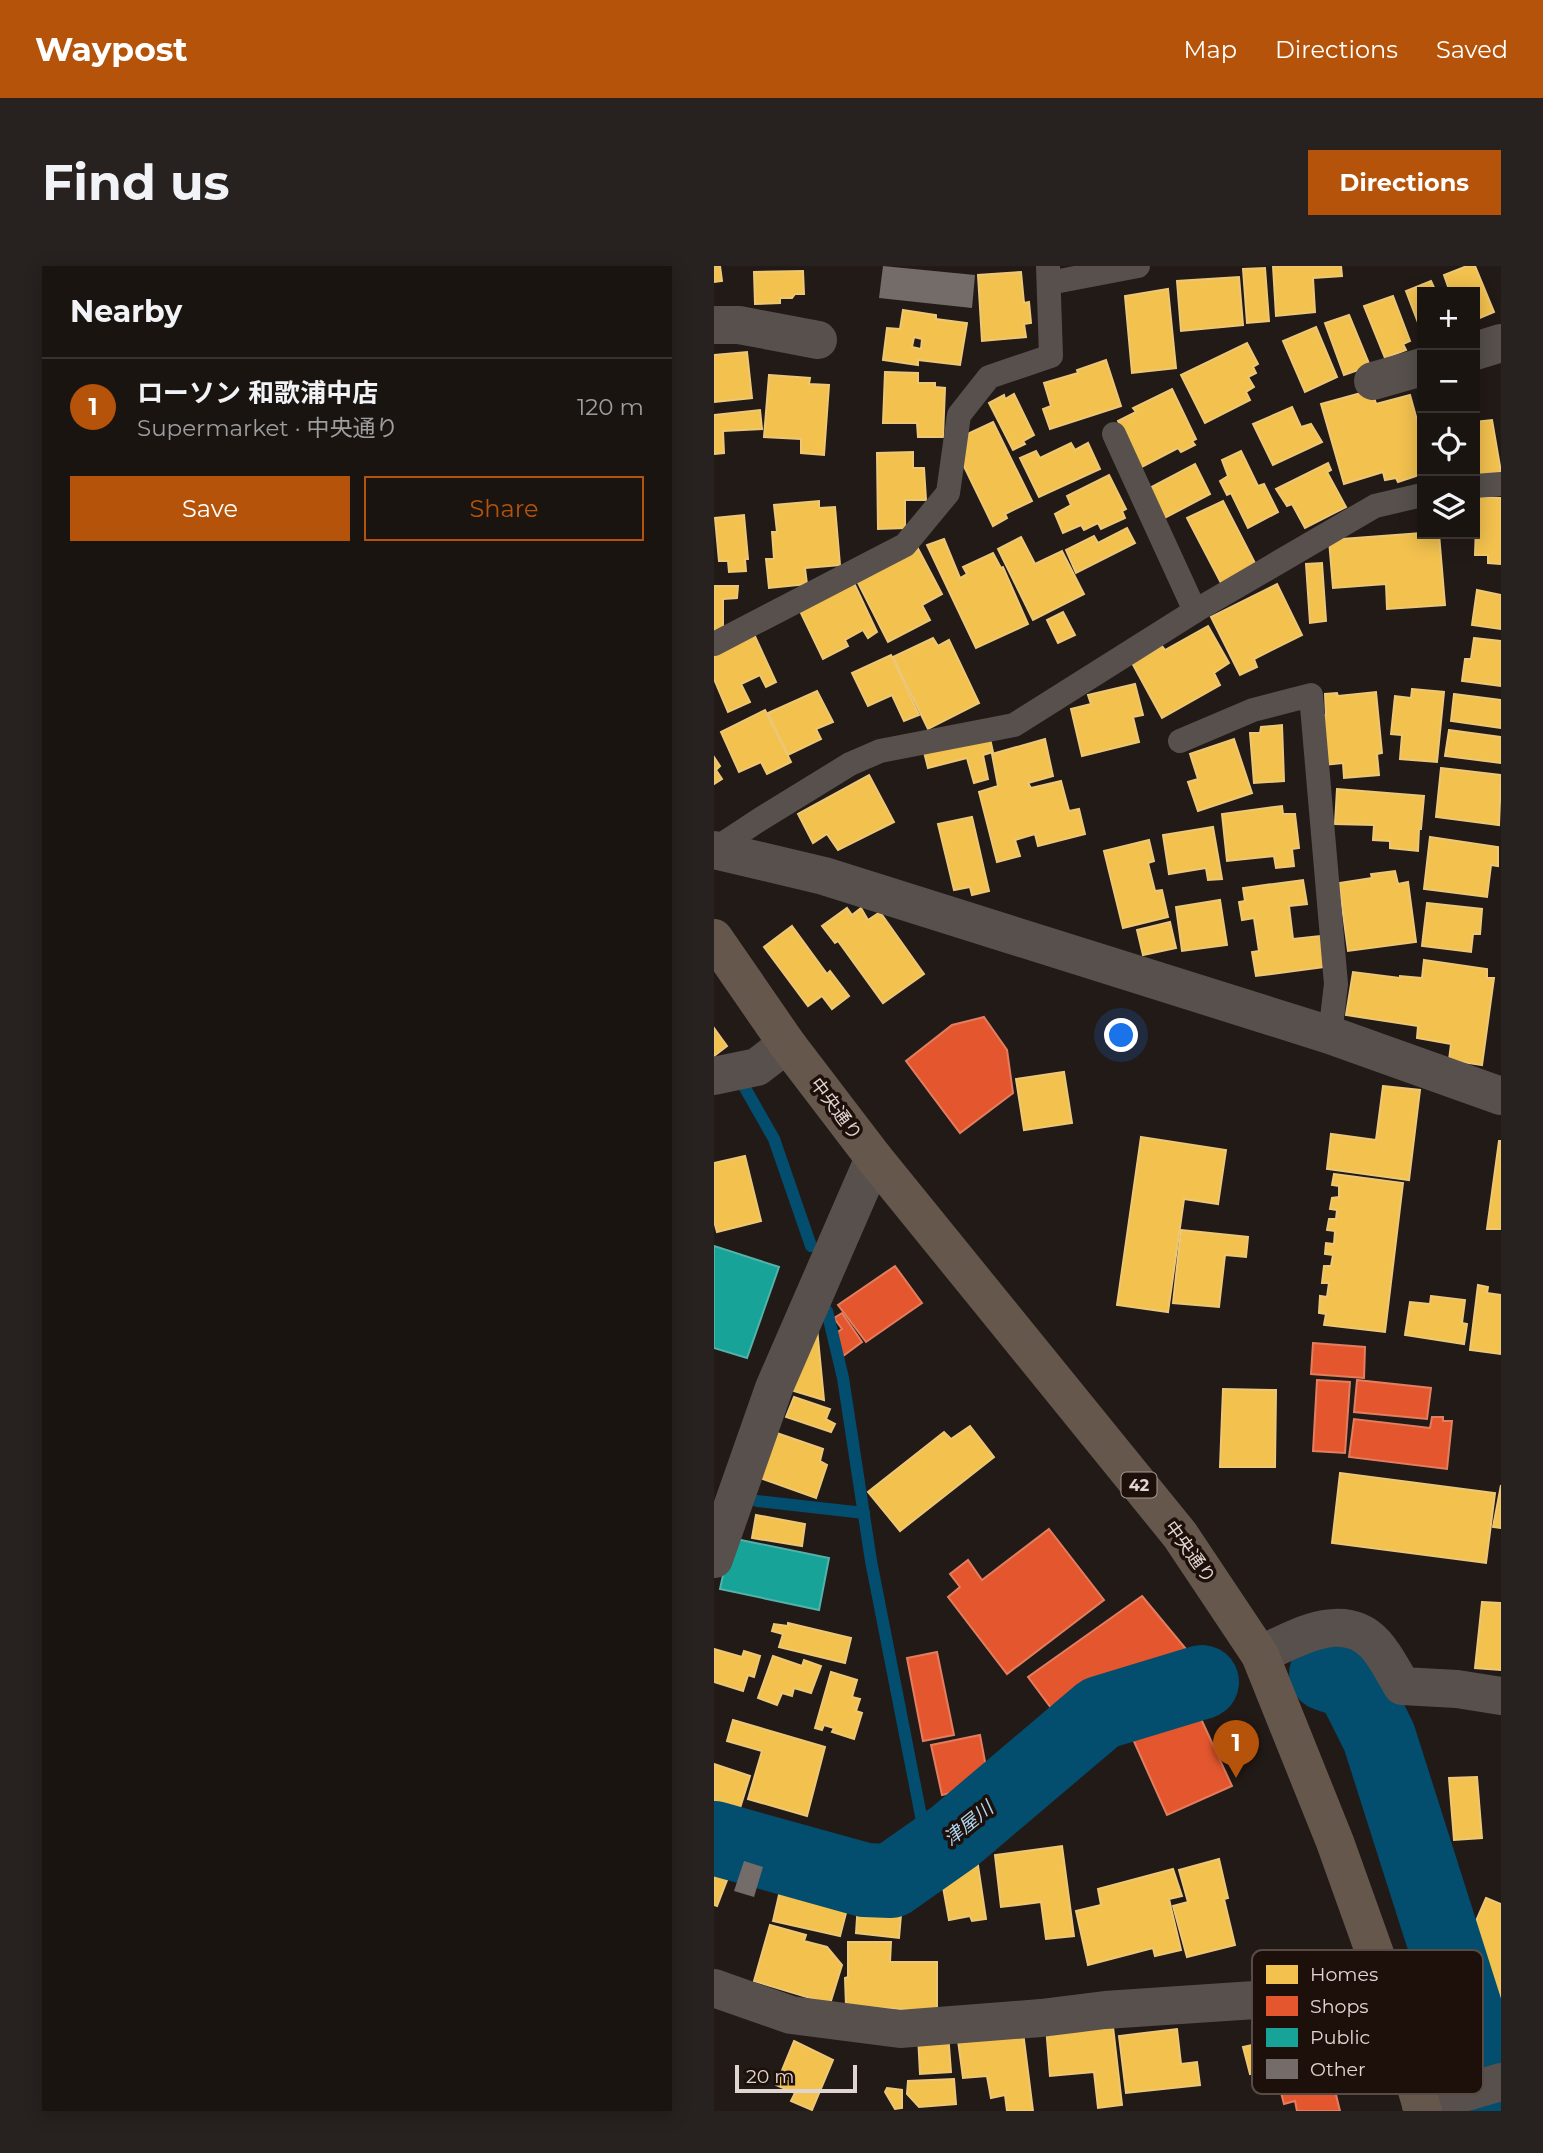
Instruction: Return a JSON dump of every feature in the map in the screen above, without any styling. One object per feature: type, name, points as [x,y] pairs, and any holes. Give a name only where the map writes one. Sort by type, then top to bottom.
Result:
[{"type":"highway","name":"中央通り","points":[[714,938],[787,1044],[874,1158],[1180,1535],[1260,1655],[1335,1842],[1374,1950]]},
{"type":"street","points":[[714,325],[739,325],[818,340]]},
{"type":"street","points":[[1478,350],[1501,343]]},
{"type":"street","points":[[1373,381],[1417,368]]},
{"type":"street","points":[[715,850],[824,876],[1330,1035],[1501,1096]]},
{"type":"street","points":[[714,1076],[757,1067],[787,1044]]},
{"type":"street","points":[[714,1559],[774,1388],[874,1158]]},
{"type":"street","points":[[1260,1655],[1322,1629],[1358,1631],[1375,1644],[1402,1686],[1457,1689],[1501,1696]]},
{"type":"street","points":[[714,1988],[791,2015],[900,2029],[1105,2010],[1252,2000]]},
{"type":"street","points":[[1422,2108],[1462,2094]]},
{"type":"lane","points":[[714,644],[905,545],[948,493],[959,415],[989,377],[1051,356],[1049,274],[1138,266]]},
{"type":"lane","points":[[1114,434],[1195,611]]},
{"type":"lane","points":[[1480,486],[1501,484]]},
{"type":"lane","points":[[715,850],[850,764],[880,751],[1014,725],[1195,611],[1375,506],[1417,496]]},
{"type":"lane","points":[[1180,741],[1253,710],[1311,695],[1336,984],[1330,1035]]},
{"type":"building: Homes","points":[[714,266],[720,266],[722,281],[714,282]]},
{"type":"building: Homes","points":[[1273,266],[1341,266],[1342,276],[1313,278],[1315,312],[1276,316]]},
{"type":"building: Homes","points":[[1467,266],[1475,266],[1494,312],[1480,318],[1480,287],[1448,287],[1444,275]]},
{"type":"building: Homes","points":[[1265,268],[1269,321],[1247,323],[1243,269]]},
{"type":"building: Homes","points":[[803,271],[804,294],[780,298],[780,303],[755,304],[754,272]]},
{"type":"building: Homes","points":[[1021,272],[1024,303],[1029,302],[1031,323],[1024,324],[1026,337],[982,341],[978,275]]},
{"type":"building: Homes","points":[[1239,277],[1243,325],[1181,331],[1177,281]]},
{"type":"building: Homes","points":[[1431,281],[1434,287],[1417,287],[1417,320],[1406,291]]},
{"type":"building: Homes","points":[[1168,289],[1176,368],[1132,373],[1125,296]]},
{"type":"building: Homes","points":[[1393,296],[1410,341],[1403,344],[1406,350],[1385,358],[1364,306]]},
{"type":"building: Homes","points":[[903,310],[936,315],[936,319],[967,323],[960,365],[918,360],[918,365],[883,360],[887,328],[900,329]],"holes":[[[914,337],[922,339],[921,349],[912,347]]]},
{"type":"building: Homes","points":[[1349,315],[1370,366],[1344,375],[1325,323]]},
{"type":"building: Homes","points":[[1316,327],[1337,377],[1305,392],[1283,341]]},
{"type":"building: Homes","points":[[1247,343],[1258,364],[1253,367],[1256,373],[1248,377],[1254,387],[1246,392],[1250,400],[1205,423],[1181,375]]},
{"type":"building: Homes","points":[[747,352],[752,398],[714,402],[714,355]]},
{"type":"building: Homes","points":[[1106,360],[1121,406],[1050,429],[1043,409],[1051,406],[1044,383],[1078,373],[1077,370]]},
{"type":"building: Homes","points":[[885,372],[918,373],[918,383],[935,383],[935,387],[945,388],[943,437],[918,437],[917,423],[883,423]]},
{"type":"building: Homes","points":[[769,375],[810,378],[809,384],[829,385],[824,455],[801,453],[801,439],[764,437]]},
{"type":"building: Homes","points":[[1172,389],[1196,439],[1192,441],[1195,445],[1181,452],[1178,448],[1140,468],[1118,421],[1136,412],[1133,408]]},
{"type":"building: Homes","points":[[1372,390],[1376,404],[1410,395],[1417,420],[1417,476],[1398,482],[1396,478],[1385,480],[1383,472],[1344,484],[1321,404]]},
{"type":"building: Homes","points":[[1014,394],[1034,435],[1013,450],[989,403],[1004,395],[1005,399]]},
{"type":"building: Homes","points":[[1292,407],[1301,427],[1311,424],[1322,442],[1273,465],[1253,424]]},
{"type":"building: Homes","points":[[760,410],[762,429],[723,431],[724,453],[714,454],[714,415]]},
{"type":"building: Homes","points":[[1492,420],[1501,472],[1480,475],[1480,421]]},
{"type":"building: Homes","points":[[993,422],[1032,501],[1005,514],[1007,518],[993,526],[956,450],[961,437]]},
{"type":"building: Homes","points":[[1071,443],[1075,450],[1088,443],[1100,469],[1039,497],[1020,458],[1036,451],[1040,458]]},
{"type":"building: Homes","points":[[1241,451],[1258,486],[1264,484],[1278,512],[1248,528],[1231,493],[1227,495],[1220,481],[1228,476],[1222,460]]},
{"type":"building: Homes","points":[[913,452],[913,468],[924,468],[926,500],[905,500],[905,528],[878,529],[877,453]]},
{"type":"building: Homes","points":[[1328,463],[1331,470],[1327,472],[1346,507],[1305,528],[1292,504],[1287,506],[1276,489]]},
{"type":"building: Homes","points":[[1195,464],[1210,494],[1159,521],[1144,491]]},
{"type":"building: Homes","points":[[1109,475],[1126,509],[1122,511],[1125,518],[1101,529],[1098,523],[1084,530],[1081,525],[1063,533],[1055,514],[1071,505],[1067,496]]},
{"type":"building: Homes","points":[[1480,497],[1501,498],[1501,564],[1488,563],[1488,555],[1475,555],[1476,539],[1480,539]]},
{"type":"building: Homes","points":[[819,501],[819,508],[835,507],[840,565],[805,568],[807,584],[769,588],[766,559],[774,559],[772,532],[777,532],[774,505]]},
{"type":"building: Homes","points":[[1223,501],[1256,565],[1221,583],[1187,518]]},
{"type":"building: Homes","points":[[744,515],[748,559],[745,559],[746,571],[729,572],[728,561],[719,561],[715,518]]},
{"type":"building: Homes","points":[[1127,528],[1135,543],[1076,573],[1066,550],[1094,536],[1098,543]]},
{"type":"building: Homes","points":[[1417,533],[1417,539],[1439,539],[1445,605],[1387,609],[1386,584],[1333,588],[1329,540]]},
{"type":"building: Homes","points":[[1021,537],[1035,564],[1062,551],[1084,594],[1033,620],[998,549]]},
{"type":"building: Homes","points":[[944,539],[960,578],[967,574],[963,567],[993,553],[1001,568],[1003,567],[1028,624],[976,648],[927,545]]},
{"type":"building: Homes","points":[[914,541],[942,594],[922,605],[930,620],[888,642],[853,573]]},
{"type":"building: Homes","points":[[1322,563],[1326,621],[1310,623],[1306,564]]},
{"type":"building: Homes","points":[[854,583],[877,632],[868,638],[863,630],[845,640],[848,646],[823,659],[799,609]]},
{"type":"building: Homes","points":[[1277,584],[1302,635],[1254,659],[1257,667],[1240,675],[1211,617]]},
{"type":"building: Homes","points":[[714,586],[738,586],[737,598],[723,599],[723,630],[714,630]]},
{"type":"building: Homes","points":[[1477,590],[1501,595],[1501,629],[1472,625]]},
{"type":"building: Homes","points":[[1063,612],[1075,635],[1058,643],[1047,620]]},
{"type":"building: Homes","points":[[1208,626],[1229,663],[1214,673],[1220,685],[1162,718],[1132,663],[1162,646],[1165,650]]},
{"type":"building: Homes","points":[[752,630],[776,682],[766,687],[760,675],[741,684],[750,702],[728,712],[714,679],[714,647]]},
{"type":"building: Homes","points":[[933,638],[938,646],[949,640],[979,703],[928,729],[893,657]]},
{"type":"building: Homes","points":[[1474,638],[1501,641],[1501,686],[1462,681],[1465,659],[1471,659]]},
{"type":"building: Homes","points":[[891,655],[919,715],[904,721],[892,695],[868,706],[852,673]]},
{"type":"building: Homes","points":[[1135,684],[1143,715],[1133,717],[1139,742],[1082,756],[1071,709],[1091,704],[1088,695]]},
{"type":"building: Homes","points":[[1412,689],[1444,692],[1437,762],[1400,759],[1402,735],[1391,734],[1395,696],[1411,698]]},
{"type":"building: Homes","points":[[817,691],[833,722],[816,729],[821,739],[788,755],[768,713]]},
{"type":"building: Homes","points":[[1376,692],[1382,753],[1377,754],[1379,775],[1344,778],[1343,763],[1324,765],[1320,716],[1326,715],[1325,694],[1337,693],[1338,696]]},
{"type":"building: Homes","points":[[1454,694],[1501,700],[1501,728],[1451,721]]},
{"type":"building: Homes","points":[[765,710],[791,762],[767,774],[761,762],[739,772],[721,732]]},
{"type":"building: Homes","points":[[1282,725],[1284,781],[1254,783],[1250,733],[1260,733],[1261,727]]},
{"type":"building: Homes","points":[[1449,730],[1501,737],[1501,763],[1445,756]]},
{"type":"building: Homes","points":[[989,734],[993,752],[983,755],[988,779],[974,783],[967,758],[928,768],[924,752]]},
{"type":"building: Homes","points":[[1045,739],[1053,776],[1028,783],[1031,788],[1061,781],[1069,811],[1079,809],[1085,834],[1038,846],[1035,834],[1015,840],[1020,856],[997,862],[979,792],[998,786],[992,754]]},
{"type":"building: Homes","points":[[1234,739],[1252,793],[1198,811],[1188,782],[1198,779],[1190,754]]},
{"type":"building: Homes","points":[[714,757],[720,766],[716,770],[722,779],[714,784]]},
{"type":"building: Homes","points":[[1441,768],[1501,775],[1499,825],[1436,817]]},
{"type":"building: Homes","points":[[869,775],[894,822],[838,850],[827,834],[813,843],[798,814]]},
{"type":"building: Homes","points":[[1337,789],[1424,796],[1418,851],[1390,848],[1390,841],[1373,840],[1374,825],[1335,824]]},
{"type":"building: Homes","points":[[1282,806],[1283,814],[1295,814],[1299,848],[1292,849],[1294,866],[1276,868],[1274,856],[1227,861],[1222,814]]},
{"type":"building: Homes","points":[[972,817],[989,891],[972,895],[970,887],[954,890],[938,824]]},
{"type":"building: Homes","points":[[1213,827],[1222,879],[1208,880],[1206,868],[1169,874],[1163,835]]},
{"type":"building: Homes","points":[[1430,837],[1498,847],[1498,866],[1491,865],[1487,897],[1424,889]]},
{"type":"building: Homes","points":[[1149,840],[1154,861],[1148,863],[1155,891],[1162,890],[1168,917],[1123,928],[1104,851]]},
{"type":"building: Homes","points":[[1395,871],[1398,884],[1408,882],[1416,942],[1348,951],[1339,883]]},
{"type":"building: Homes","points":[[1303,880],[1307,904],[1289,906],[1293,939],[1320,936],[1325,967],[1256,976],[1252,952],[1259,951],[1254,918],[1242,920],[1239,902],[1245,901],[1243,888]]},
{"type":"building: Homes","points":[[1220,900],[1227,945],[1182,951],[1176,907]]},
{"type":"building: Homes","points":[[1427,903],[1482,909],[1480,934],[1473,934],[1471,952],[1422,946]]},
{"type":"building: Homes","points":[[847,908],[852,915],[861,908],[868,920],[880,912],[924,974],[883,1003],[838,941],[835,943],[822,926]]},
{"type":"building: Homes","points":[[1170,922],[1176,948],[1143,955],[1137,930]]},
{"type":"building: Homes","points":[[792,926],[827,974],[830,971],[849,996],[832,1009],[822,996],[808,1006],[764,947]]},
{"type":"building: Homes","points":[[1424,960],[1487,969],[1487,978],[1494,978],[1482,1065],[1449,1060],[1451,1044],[1417,1038],[1418,1026],[1346,1015],[1353,972],[1422,978]]},
{"type":"building: Homes","points":[[714,1028],[727,1046],[714,1056]]},
{"type":"building: Homes","points":[[1064,1072],[1072,1123],[1024,1130],[1016,1079]]},
{"type":"building: Homes","points":[[1383,1086],[1420,1090],[1409,1180],[1327,1169],[1331,1134],[1376,1140]]},
{"type":"building: Homes","points":[[1141,1137],[1226,1150],[1218,1204],[1184,1199],[1168,1312],[1117,1305]]},
{"type":"building: Homes","points":[[1499,1141],[1501,1229],[1487,1229]]},
{"type":"building: Homes","points":[[745,1156],[761,1221],[717,1232],[714,1221],[714,1163]]},
{"type":"building: Homes","points":[[1334,1174],[1403,1183],[1385,1332],[1324,1325],[1326,1314],[1319,1313],[1320,1296],[1327,1297],[1329,1283],[1322,1283],[1324,1266],[1331,1266],[1333,1255],[1325,1254],[1326,1243],[1334,1244],[1335,1231],[1327,1230],[1329,1219],[1336,1219],[1337,1210],[1330,1209],[1332,1198],[1339,1197],[1339,1186],[1332,1185]]},
{"type":"building: Homes","points":[[1181,1230],[1248,1237],[1246,1257],[1225,1255],[1219,1307],[1173,1303]]},
{"type":"building: Homes","points":[[1478,1285],[1488,1287],[1487,1293],[1501,1295],[1501,1354],[1470,1350]]},
{"type":"building: Homes","points":[[1431,1296],[1465,1300],[1462,1323],[1467,1324],[1464,1344],[1405,1335],[1410,1302],[1430,1304]]},
{"type":"building: Homes","points":[[816,1318],[824,1400],[791,1390]]},
{"type":"building: Homes","points":[[1223,1389],[1276,1390],[1275,1467],[1220,1467]]},
{"type":"building: Homes","points":[[794,1397],[830,1409],[826,1419],[835,1424],[831,1432],[786,1417]]},
{"type":"building: Homes","points":[[970,1426],[994,1457],[900,1531],[868,1492],[944,1432],[951,1439]]},
{"type":"building: Homes","points":[[768,1430],[823,1449],[820,1461],[827,1465],[816,1498],[752,1475]]},
{"type":"building: Homes","points":[[1340,1473],[1495,1493],[1486,1563],[1332,1543]]},
{"type":"building: Homes","points":[[1501,1485],[1501,1528],[1493,1527]]},
{"type":"building: Homes","points":[[756,1515],[805,1524],[802,1546],[752,1538]]},
{"type":"building: Homes","points":[[1482,1602],[1501,1603],[1501,1670],[1475,1668]]},
{"type":"building: Homes","points":[[788,1623],[851,1638],[845,1663],[779,1647],[783,1634],[772,1631],[774,1624],[788,1626]]},
{"type":"building: Homes","points":[[714,1649],[742,1657],[744,1651],[760,1656],[754,1677],[748,1675],[743,1691],[714,1682]]},
{"type":"building: Homes","points":[[773,1656],[802,1666],[804,1660],[821,1666],[811,1693],[794,1688],[792,1696],[782,1693],[777,1705],[758,1698]]},
{"type":"building: Homes","points":[[831,1672],[857,1680],[852,1697],[860,1699],[856,1711],[862,1713],[854,1739],[832,1732],[834,1728],[824,1725],[822,1730],[815,1728]]},
{"type":"building: Homes","points":[[733,1720],[825,1747],[807,1816],[748,1799],[762,1751],[727,1741]]},
{"type":"building: Homes","points":[[714,1764],[750,1776],[736,1821],[714,1814]]},
{"type":"building: Homes","points":[[1477,1777],[1482,1838],[1454,1840],[1449,1778]]},
{"type":"building: Homes","points":[[1000,1815],[1011,1831],[978,1854],[967,1839]]},
{"type":"building: Homes","points":[[1062,1846],[1074,1936],[1046,1939],[1041,1902],[1001,1907],[995,1855]]},
{"type":"building: Homes","points":[[977,1859],[986,1919],[972,1921],[970,1916],[949,1920],[939,1865]]},
{"type":"building: Homes","points":[[1219,1859],[1228,1898],[1224,1899],[1235,1945],[1187,1957],[1173,1906],[1188,1902],[1179,1870]]},
{"type":"building: Homes","points":[[714,1869],[729,1875],[717,1906],[714,1905]]},
{"type":"building: Homes","points":[[785,1869],[853,1886],[840,1936],[773,1921]]},
{"type":"building: Homes","points":[[1173,1869],[1182,1896],[1169,1899],[1181,1950],[1155,1956],[1153,1948],[1088,1965],[1076,1911],[1101,1905],[1098,1889]]},
{"type":"building: Homes","points":[[859,1888],[903,1892],[899,1938],[856,1933]]},
{"type":"building: Homes","points":[[1486,1898],[1501,1904],[1501,2004],[1486,1996],[1494,1977],[1483,1972],[1483,1950],[1463,1950]]},
{"type":"building: Homes","points":[[770,1925],[806,1935],[804,1941],[827,1947],[842,1965],[830,2004],[754,1981]]},
{"type":"building: Homes","points":[[848,1942],[891,1942],[890,1962],[937,1962],[937,2011],[846,2006]]},
{"type":"building: Homes","points":[[1112,2018],[1122,2105],[1098,2108],[1094,2072],[1050,2076],[1046,2026]]},
{"type":"building: Homes","points":[[1022,2024],[1033,2111],[1007,2111],[1005,2095],[991,2098],[987,2076],[963,2078],[957,2033]]},
{"type":"building: Homes","points":[[1177,2029],[1181,2064],[1197,2062],[1200,2085],[1126,2093],[1119,2036]]},
{"type":"building: Homes","points":[[948,2033],[951,2072],[920,2074],[918,2035]]},
{"type":"building: Homes","points":[[794,2041],[833,2060],[812,2110],[791,2101],[795,2093],[776,2085]]},
{"type":"building: Homes","points":[[1252,2045],[1252,2074],[1250,2074],[1243,2047]]},
{"type":"building: Homes","points":[[954,2079],[956,2104],[919,2107],[907,2094],[908,2081]]},
{"type":"building: Homes","points":[[887,2088],[902,2090],[902,2108],[895,2109],[885,2092]]},
{"type":"building: Shops","points":[[984,1017],[1007,1050],[1013,1093],[960,1133],[906,1061],[952,1025]]},
{"type":"building: Shops","points":[[895,1266],[922,1303],[866,1342],[838,1305]]},
{"type":"building: Shops","points":[[842,1313],[862,1342],[843,1356],[830,1337],[842,1329],[834,1318]]},
{"type":"building: Shops","points":[[1313,1343],[1365,1347],[1364,1378],[1311,1374]]},
{"type":"building: Shops","points":[[1317,1380],[1350,1382],[1345,1453],[1313,1451]]},
{"type":"building: Shops","points":[[1357,1380],[1431,1388],[1427,1419],[1354,1412]]},
{"type":"building: Shops","points":[[1432,1417],[1443,1417],[1443,1421],[1452,1421],[1447,1469],[1349,1457],[1354,1419],[1430,1428]]},
{"type":"building: Shops","points":[[1049,1529],[1104,1600],[1007,1674],[948,1597],[960,1587],[950,1574],[968,1560],[982,1580]]},
{"type":"building: Shops","points":[[1142,1596],[1191,1655],[1097,1691],[1057,1716],[1028,1677]]},
{"type":"building: Shops","points":[[937,1652],[954,1735],[923,1741],[907,1658]]},
{"type":"building: Shops","points":[[1196,1708],[1232,1786],[1167,1815],[1132,1737]]},
{"type":"building: Shops","points":[[980,1735],[989,1783],[942,1795],[931,1745]]},
{"type":"building: Shops","points":[[1281,2094],[1336,2094],[1340,2111],[1297,2111],[1295,2101],[1284,2104]]},
{"type":"building: Public","points":[[714,1246],[779,1267],[747,1358],[714,1348]]},
{"type":"building: Public","points":[[731,1538],[829,1558],[819,1610],[720,1589]]},
{"type":"building: Other","points":[[883,266],[975,275],[972,308],[879,298]]},
{"type":"building: Other","points":[[744,1861],[763,1867],[754,1897],[734,1891]]},
{"type":"waterway","points":[[745,1088],[774,1139],[811,1246]]},
{"type":"waterway","points":[[827,1311],[843,1378],[871,1561],[922,1821],[955,1836]]},
{"type":"waterway","points":[[757,1501],[864,1513]]},
{"type":"waterway","name":"津屋川","points":[[1326,1674],[1352,1683],[1379,1737],[1447,1950]]},
{"type":"waterway","name":"津屋川","points":[[714,1838],[865,1880],[891,1881],[955,1836],[1100,1713],[1202,1682]]},
{"type":"waterway","name":"津屋川","points":[[1483,2064],[1498,2111]]},
{"type":"place","name":"ローソン 和歌浦中店","points":[[1236,1778]]}]
